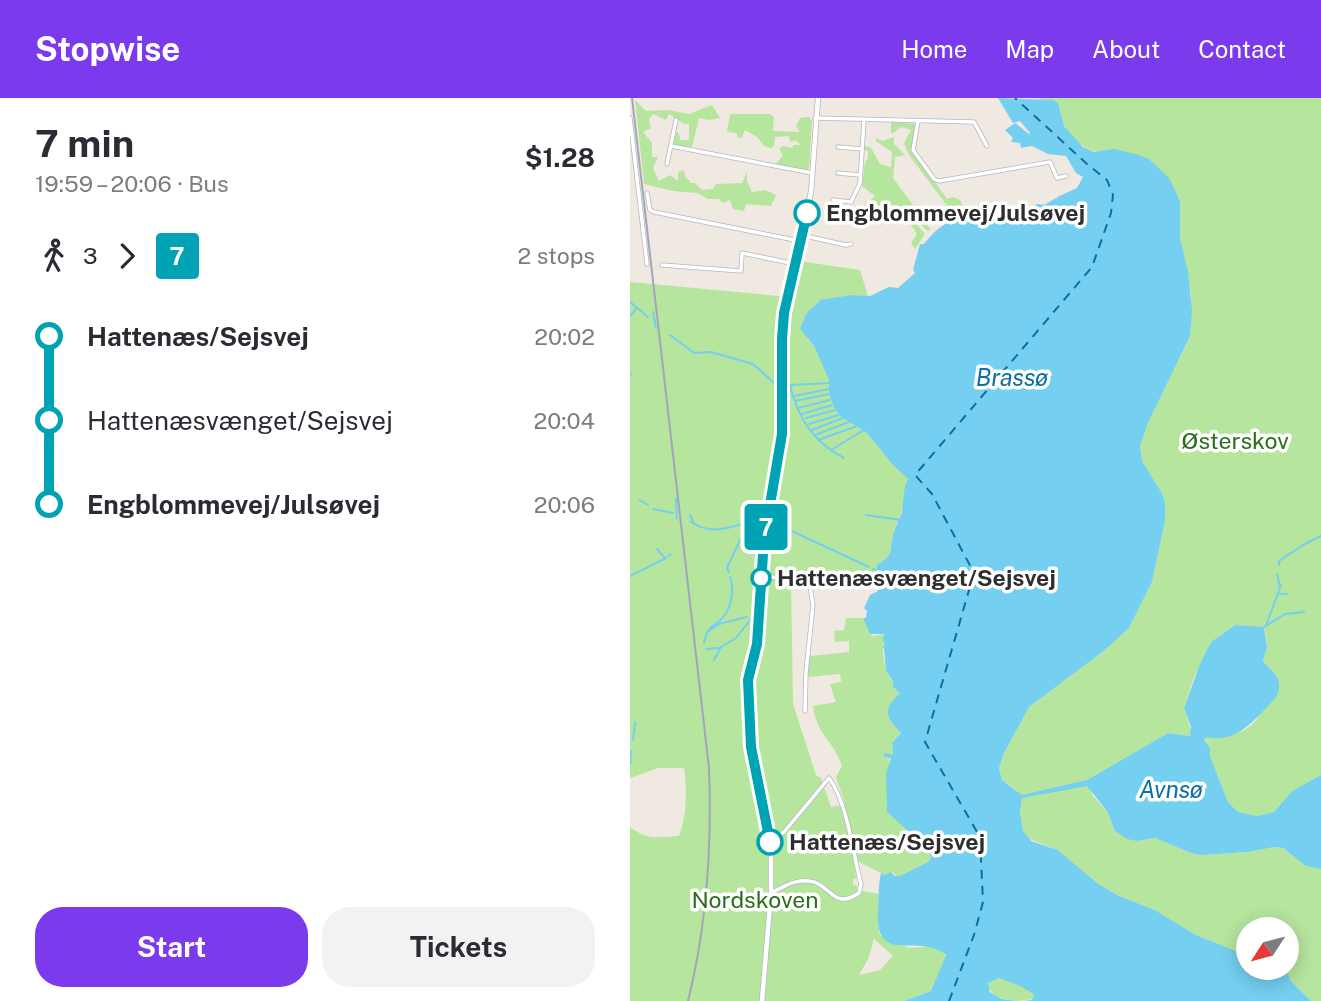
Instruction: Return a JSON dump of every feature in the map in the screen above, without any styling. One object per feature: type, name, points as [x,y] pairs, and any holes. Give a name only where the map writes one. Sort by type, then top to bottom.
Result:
[{"type":"street","points":[[762,1001],[771,893],[770,842],[751,747],[748,680],[757,644],[764,540],[782,434],[782,339],[787,298],[810,196],[818,98]]},
{"type":"street","points":[[630,118],[647,264]]},
{"type":"street","points":[[816,118],[974,122],[987,146]]},
{"type":"street","points":[[667,164],[676,120]]},
{"type":"street","points":[[833,200],[851,202],[860,183],[864,120]]},
{"type":"street","points":[[918,121],[914,150],[934,179],[939,181],[1050,162],[1058,178],[1066,176]]},
{"type":"street","points":[[671,146],[812,173]]},
{"type":"street","points":[[838,147],[862,149]]},
{"type":"street","points":[[838,173],[860,175]]},
{"type":"street","points":[[647,193],[650,210],[654,212],[851,244]]},
{"type":"street","points":[[662,265],[741,271],[742,253],[795,264]]},
{"type":"street","points":[[761,577],[809,580],[813,596],[805,711]]},
{"type":"street","points":[[770,842],[784,832],[830,778],[846,814],[861,884],[859,892],[845,899],[835,898],[825,888],[811,881],[795,882],[771,893]]},
{"type":"green space","name":"Østerskov","points":[[1036,98],[1321,98],[1321,775],[1292,791],[1274,812],[1257,816],[1238,812],[1228,802],[1210,756],[1210,748],[1204,740],[1206,737],[1228,735],[1249,728],[1264,705],[1271,668],[1263,661],[1267,646],[1265,629],[1235,625],[1211,642],[1193,680],[1184,708],[1192,734],[1189,736],[1168,733],[1087,780],[1093,796],[1107,811],[1115,831],[1137,841],[1155,838],[1201,855],[1283,848],[1306,866],[1321,869],[1321,1001],[1311,1001],[1290,980],[1299,980],[1299,917],[1236,917],[1236,951],[1196,935],[1155,910],[1119,896],[1097,883],[1058,850],[1027,838],[1020,812],[1022,798],[1017,790],[1002,780],[999,768],[1004,753],[1029,707],[1105,650],[1129,628],[1152,582],[1165,521],[1165,502],[1142,461],[1140,446],[1148,423],[1190,336],[1191,295],[1179,221],[1097,152],[1083,146],[1071,136],[1063,123],[1060,108],[1049,101]]},
{"type":"green space","points":[[635,100],[646,111],[668,110],[689,114],[712,105],[720,118],[699,118],[692,147],[673,145],[676,132],[679,133],[680,140],[689,140],[689,124],[684,124],[669,114],[666,120],[653,114],[649,119],[651,128],[643,132],[652,143],[652,157],[658,157],[653,168],[659,181],[670,175],[678,181],[678,172],[684,170],[691,183],[695,183],[702,190],[713,189],[716,184],[742,183],[747,172],[747,181],[752,192],[765,190],[776,195],[771,206],[746,204],[744,211],[733,209],[730,200],[723,203],[719,199],[708,199],[697,193],[644,184]]},
{"type":"green space","points":[[730,114],[770,114],[774,117],[773,131],[800,132],[796,126],[800,118],[809,117],[812,121],[809,168],[806,170],[775,165],[783,156],[779,148],[800,145],[796,140],[790,142],[789,136],[775,137],[774,146],[771,148],[764,146],[757,137],[745,130],[742,137],[738,138],[736,133],[727,132]]},
{"type":"green space","points":[[891,122],[918,124],[912,149],[947,199],[953,197],[960,200],[966,214],[955,216],[909,155],[904,143],[911,130],[902,127],[891,134]]},
{"type":"green space","points":[[894,137],[894,144],[905,155],[895,157],[893,178],[931,230],[927,231],[913,215],[911,218],[925,234],[915,249],[911,243],[917,234],[906,217],[892,204],[886,219],[876,201],[871,211],[865,202],[875,196],[862,186],[865,162],[868,159],[865,146],[871,148],[880,164],[891,167],[892,152],[876,141],[876,138],[883,141]]},
{"type":"green space","name":"Nordskoven","points":[[799,261],[860,270],[868,296],[851,295],[818,301],[803,320],[807,338],[814,346],[829,380],[829,394],[835,410],[867,433],[908,479],[905,502],[893,534],[890,553],[877,565],[873,585],[791,582],[793,704],[816,775],[821,778],[831,807],[845,804],[836,777],[842,766],[818,725],[813,706],[836,702],[830,684],[841,682],[840,674],[808,677],[810,656],[849,652],[849,641],[835,642],[834,631],[844,630],[846,618],[863,618],[872,636],[885,634],[885,665],[893,687],[900,693],[889,708],[901,733],[892,743],[893,752],[889,761],[912,835],[927,848],[931,858],[898,877],[892,872],[885,875],[853,859],[856,878],[853,879],[853,884],[857,886],[857,890],[879,894],[880,935],[906,947],[933,947],[946,957],[931,991],[904,1001],[630,1001],[630,828],[650,837],[679,836],[684,820],[686,793],[684,768],[658,768],[630,778],[630,282],[790,297]],"holes":[[[786,401],[786,428],[777,482],[772,480],[781,408]],[[874,939],[893,956],[880,970],[859,975],[868,959]]]},
{"type":"green space","points":[[999,978],[1028,989],[1034,994],[1033,999],[1018,1001],[997,998],[987,986],[992,979]]},
{"type":"water","name":"Brassø","points":[[998,98],[1053,100],[1058,103],[1064,126],[1083,147],[1094,152],[1114,149],[1139,155],[1149,159],[1169,178],[1180,201],[1180,238],[1188,272],[1192,311],[1190,336],[1148,423],[1140,446],[1142,461],[1165,502],[1165,521],[1152,582],[1129,628],[1105,650],[1029,707],[1004,753],[999,768],[1002,780],[1022,795],[1087,780],[1168,733],[1190,736],[1191,727],[1184,708],[1211,642],[1235,625],[1264,627],[1267,647],[1263,661],[1278,679],[1277,696],[1241,731],[1225,737],[1206,737],[1204,740],[1210,748],[1210,756],[1228,802],[1238,812],[1257,816],[1274,812],[1292,791],[1321,775],[1321,869],[1306,866],[1283,848],[1201,855],[1155,838],[1137,841],[1127,839],[1115,831],[1107,811],[1087,786],[1022,798],[1020,812],[1023,831],[1031,841],[1058,850],[1097,883],[1119,896],[1155,910],[1196,935],[1236,951],[1236,980],[1290,980],[1311,1001],[1023,1001],[1032,1000],[1034,994],[999,978],[988,983],[990,992],[1001,999],[1018,1001],[904,1001],[931,991],[946,955],[924,946],[891,944],[884,939],[879,929],[881,873],[885,875],[891,872],[900,876],[931,858],[927,848],[887,812],[886,774],[893,752],[892,743],[901,733],[891,722],[888,708],[900,693],[893,687],[893,681],[886,671],[884,648],[881,647],[884,646],[885,634],[870,634],[863,618],[866,618],[867,611],[864,608],[870,595],[878,591],[878,587],[873,587],[877,565],[890,553],[908,479],[867,433],[835,410],[829,394],[829,380],[814,346],[800,329],[806,314],[820,300],[851,295],[870,296],[889,287],[898,288],[915,273],[913,270],[920,244],[924,244],[950,221],[963,216],[993,213],[995,216],[1008,212],[1011,216],[1038,204],[1044,205],[1077,188],[1083,177],[1076,173],[1066,156],[1048,154],[1032,146],[1021,148],[1020,143],[1011,142],[1013,138],[1005,130],[1015,123],[1030,133],[1020,121],[1013,123]]},
{"type":"waterway","points":[[630,302],[648,317]]},
{"type":"waterway","points":[[630,316],[636,309]]},
{"type":"waterway","points":[[653,312],[656,328]]},
{"type":"waterway","points":[[670,335],[694,353],[711,352],[753,364],[778,384]]},
{"type":"waterway","points":[[830,383],[790,385],[797,408],[809,428],[824,445],[844,458]]},
{"type":"waterway","points":[[794,396],[829,389]]},
{"type":"waterway","points":[[795,401],[829,394]]},
{"type":"waterway","points":[[798,408],[830,400]]},
{"type":"waterway","points":[[802,414],[832,405]]},
{"type":"waterway","points":[[806,418],[835,410]]},
{"type":"waterway","points":[[809,424],[839,415]]},
{"type":"waterway","points":[[812,430],[843,418]]},
{"type":"waterway","points":[[815,435],[849,422]]},
{"type":"waterway","points":[[818,440],[857,426]]},
{"type":"waterway","points":[[831,450],[864,430]]},
{"type":"waterway","points":[[676,499],[677,519]]},
{"type":"waterway","points":[[639,500],[648,505]]},
{"type":"waterway","points":[[653,509],[673,513]]},
{"type":"waterway","points":[[690,515],[694,524]]},
{"type":"waterway","points":[[866,515],[900,520]]},
{"type":"waterway","points":[[691,522],[700,527],[718,529],[763,520]]},
{"type":"waterway","points":[[770,521],[777,524]]},
{"type":"waterway","points":[[729,572],[727,568],[748,523]]},
{"type":"waterway","points":[[781,526],[869,567]]},
{"type":"waterway","points":[[1279,565],[1279,561],[1321,536]]},
{"type":"waterway","points":[[657,549],[665,558]]},
{"type":"waterway","points":[[630,576],[666,558]]},
{"type":"waterway","points":[[873,569],[878,571]]},
{"type":"waterway","points":[[1277,574],[1280,587]]},
{"type":"waterway","points":[[704,643],[709,629],[729,607],[732,592],[730,577]]},
{"type":"waterway","points":[[1267,623],[1281,585]]},
{"type":"waterway","points":[[1278,594],[1287,594]]},
{"type":"waterway","points":[[1264,627],[1285,614],[1304,612]]},
{"type":"waterway","points":[[709,631],[719,624],[747,617]]},
{"type":"waterway","points":[[714,660],[721,647],[736,638],[751,619]]},
{"type":"waterway","points":[[706,649],[719,648]]},
{"type":"waterway","points":[[633,740],[635,722]]},
{"type":"waterway","points":[[630,761],[631,751]]},
{"type":"waterway","points":[[885,755],[891,756]]},
{"type":"ferry route","points":[[949,1001],[974,935],[983,902],[980,837],[925,742],[974,573],[932,494],[915,475],[1092,267],[1111,213],[1113,195],[1107,180],[1015,98]]},
{"type":"railway","points":[[632,98],[709,768],[707,885],[700,944],[688,1001]]},
{"type":"bus line","name":"7","points":[[770,842],[751,747],[748,680],[757,644],[764,540],[782,434],[784,313],[807,213]]},
{"type":"place","name":"Engblommevej/Julsøvej","points":[[807,213]]},
{"type":"place","name":"Hattenæsvænget/Sejsvej","points":[[761,578]]},
{"type":"place","name":"Hattenæs/Sejsvej","points":[[770,842]]},
{"type":"water label","name":"Avnsø","points":[[1171,790]]}]
